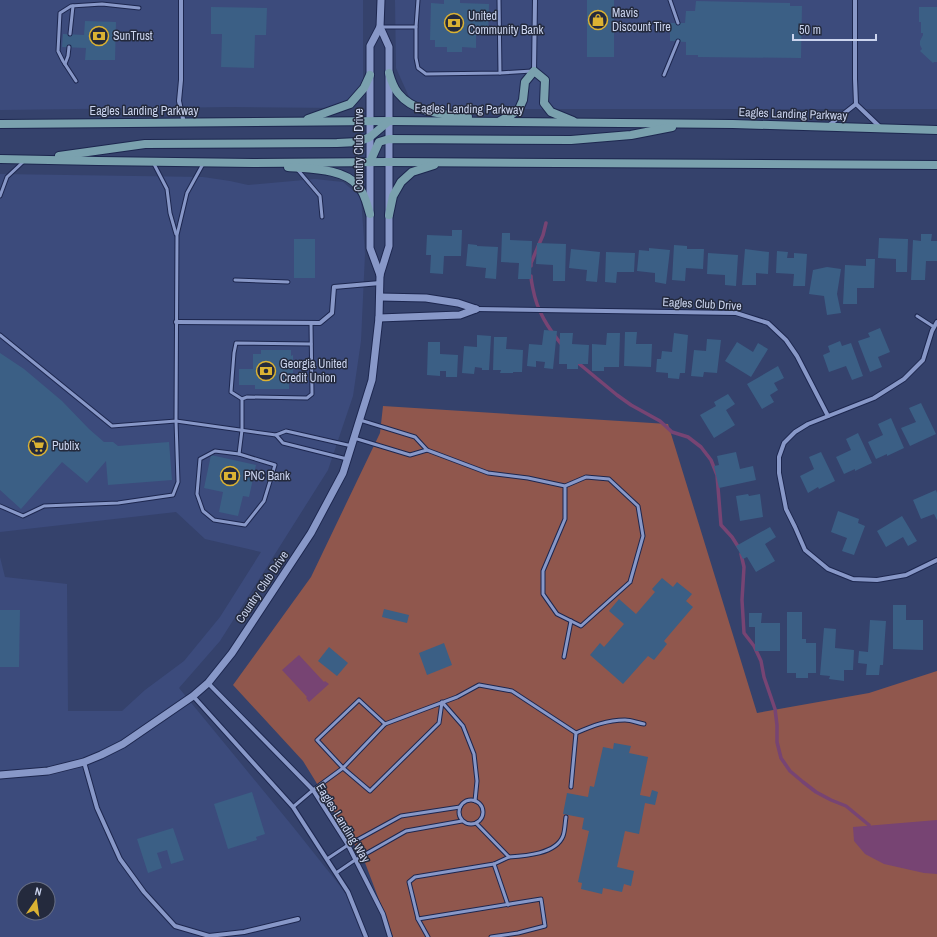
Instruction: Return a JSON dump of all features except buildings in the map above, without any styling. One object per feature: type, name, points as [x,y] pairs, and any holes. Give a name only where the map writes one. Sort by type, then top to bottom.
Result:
[{"type":"main road","points":[[389,73],[397,92],[410,104],[420,109],[499,122],[511,116],[519,109],[523,100],[524,82],[534,71],[544,80],[544,102],[551,112],[577,122]]},
{"type":"main road","points":[[300,122],[350,104],[364,88],[370,75]]},
{"type":"main road","name":"Eagles Landing Parkway","points":[[0,124],[370,121],[577,122],[827,126],[937,130]]},
{"type":"main road","points":[[35,160],[145,144],[358,142],[370,136],[389,121]]},
{"type":"main road","points":[[370,162],[379,142],[389,139],[571,140],[631,135],[689,124]]},
{"type":"main road","points":[[0,159],[253,163],[447,162],[937,165]]},
{"type":"main road","points":[[389,215],[394,196],[401,182],[412,172],[447,162]]},
{"type":"main road","points":[[253,163],[342,174],[358,185],[363,192],[370,214]]},
{"type":"street","points":[[181,0],[180,101],[184,123]]},
{"type":"street","name":"Country Club Drive","points":[[380,275],[370,248],[370,46],[380,26],[381,0]]},
{"type":"street","points":[[534,71],[535,0]]},
{"type":"street","points":[[855,0],[856,104],[882,129]]},
{"type":"street","name":"Country Club Drive","points":[[0,775],[48,771],[84,762],[101,755],[123,744],[193,696],[208,683],[232,653],[311,533],[343,473],[372,380],[379,318],[380,275],[389,246],[389,48],[380,26]]},
{"type":"street","points":[[827,126],[856,104]]},
{"type":"street","points":[[176,322],[320,323],[332,313],[334,287],[380,283]]},
{"type":"street","points":[[380,297],[426,298],[458,302],[476,309]]},
{"type":"street","points":[[379,318],[460,315],[476,309]]},
{"type":"street","name":"Eagles Club Drive","points":[[476,309],[728,313],[743,315],[768,323],[786,340],[797,356],[828,416]]},
{"type":"street","points":[[937,322],[932,331],[923,360],[904,379],[874,398],[808,424],[795,432],[784,443],[779,457],[779,473],[786,509],[805,550],[828,569],[853,579],[877,580],[906,575],[937,560]]},
{"type":"street","name":"Eagles Landing Way","points":[[208,683],[313,790],[348,845],[383,914],[390,937]]},
{"type":"street","points":[[193,696],[293,807],[348,892],[366,937]]},
{"type":"street","points":[[84,762],[97,808],[120,859],[144,892],[175,926],[209,936],[224,936],[298,918]]},
{"type":"lane","points":[[418,0],[416,58],[418,68],[426,74],[500,74],[534,71]]},
{"type":"lane","points":[[499,0],[500,74]]},
{"type":"lane","points":[[670,0],[678,23]]},
{"type":"lane","points":[[76,80],[58,51],[60,13],[71,6],[102,4],[139,8]]},
{"type":"lane","points":[[70,34],[73,6]]},
{"type":"lane","points":[[380,26],[416,27]]},
{"type":"lane","points":[[664,75],[678,42]]},
{"type":"lane","points":[[65,64],[69,48]]},
{"type":"lane","points":[[0,196],[7,177],[25,159]]},
{"type":"lane","points":[[153,162],[167,189],[170,213],[177,235]]},
{"type":"lane","points":[[0,506],[23,516],[44,506],[118,503],[173,495],[178,482],[176,420],[177,235],[187,193],[204,162]]},
{"type":"lane","points":[[296,168],[320,196],[322,216]]},
{"type":"lane","points":[[235,280],[288,282]]},
{"type":"lane","points":[[916,316],[934,327]]},
{"type":"lane","points":[[242,399],[247,397],[307,398],[312,394],[311,323]]},
{"type":"lane","points":[[0,335],[112,426],[176,420],[276,435],[286,431],[352,446]]},
{"type":"lane","points":[[242,399],[231,392],[236,343],[311,344]]},
{"type":"lane","points":[[239,454],[242,430],[242,399]]},
{"type":"lane","points":[[360,420],[415,437],[427,450],[488,473],[528,478],[565,486],[586,477],[609,479],[638,506],[643,536],[630,582],[581,626],[557,614],[543,594],[543,571],[565,519],[565,486]]},
{"type":"lane","points":[[276,435],[283,443],[347,459]]},
{"type":"lane","points":[[354,438],[410,455],[427,450]]},
{"type":"lane","points":[[216,451],[239,454],[275,465],[264,501],[245,525],[214,520],[203,511],[197,494],[200,459],[216,451]]},
{"type":"lane","points":[[564,657],[572,621]]},
{"type":"lane","points":[[293,807],[343,768],[385,724],[457,697],[479,685],[512,691],[576,733]]},
{"type":"lane","points":[[385,724],[359,700],[317,740],[343,768],[370,791],[439,723],[442,702]]},
{"type":"lane","points":[[442,702],[463,726],[474,754],[477,782],[475,801]]},
{"type":"lane","points":[[576,733],[592,726],[607,722],[626,720],[644,724]]},
{"type":"lane","points":[[571,787],[576,733]]},
{"type":"lane","points":[[327,859],[348,845],[401,816],[460,806],[467,801],[475,801],[483,810],[482,818],[473,824],[462,821],[406,831],[355,860],[336,873]]},
{"type":"lane","points":[[460,806],[459,815],[462,821]]},
{"type":"lane","points":[[428,937],[418,919],[409,882],[415,877],[494,864],[509,857],[530,855],[546,851],[556,846],[563,837],[566,817]]},
{"type":"lane","points":[[476,823],[509,857]]},
{"type":"lane","points":[[494,864],[508,905]]},
{"type":"lane","points":[[418,919],[542,899],[545,926],[518,933],[491,937]]},
{"type":"shaded area","points":[[0,0],[363,0],[363,82],[354,94],[340,108],[231,107],[0,110]]},
{"type":"shaded area","points":[[395,0],[937,0],[937,109],[433,109],[410,99],[396,68]]},
{"type":"shaded area","points":[[0,174],[203,177],[248,185],[315,179],[343,182],[361,197],[365,254],[361,341],[353,396],[328,470],[220,641],[179,688],[352,901],[366,937],[0,937],[0,557],[5,577],[67,584],[68,711],[122,711],[145,690],[184,661],[220,617],[261,552],[205,539],[176,512],[0,532]]},
{"type":"shaded area","points":[[383,406],[668,424],[757,713],[869,693],[937,671],[937,937],[393,937],[364,860],[303,761],[233,685],[311,577],[380,433]]},
{"type":"shaded area","points":[[299,655],[324,682],[325,681],[329,684],[309,702],[306,698],[307,697],[282,670]]},
{"type":"shaded area","points":[[937,820],[937,874],[924,873],[884,864],[865,854],[854,841],[853,827]]},
{"type":"waterway","points":[[531,266],[546,223]]},
{"type":"waterway","points":[[531,276],[535,297],[540,312],[562,345]]},
{"type":"waterway","points":[[577,362],[631,405],[660,421],[672,432],[688,437],[701,447],[711,460],[717,475],[721,525],[732,537],[739,548]]},
{"type":"waterway","points":[[741,554],[744,567],[742,600],[744,633],[754,646],[761,661],[764,677],[775,709],[777,742],[781,758],[790,771],[816,792],[846,806],[869,825]]},
{"type":"place","name":"Mavis Discount Tire","points":[[598,20]]},
{"type":"place","name":"United Community Bank","points":[[454,23]]},
{"type":"place","name":"SunTrust","points":[[99,36]]},
{"type":"place","name":"Georgia United Credit Union","points":[[266,371]]},
{"type":"place","name":"Publix","points":[[38,446]]},
{"type":"place","name":"PNC Bank","points":[[230,476]]}]
